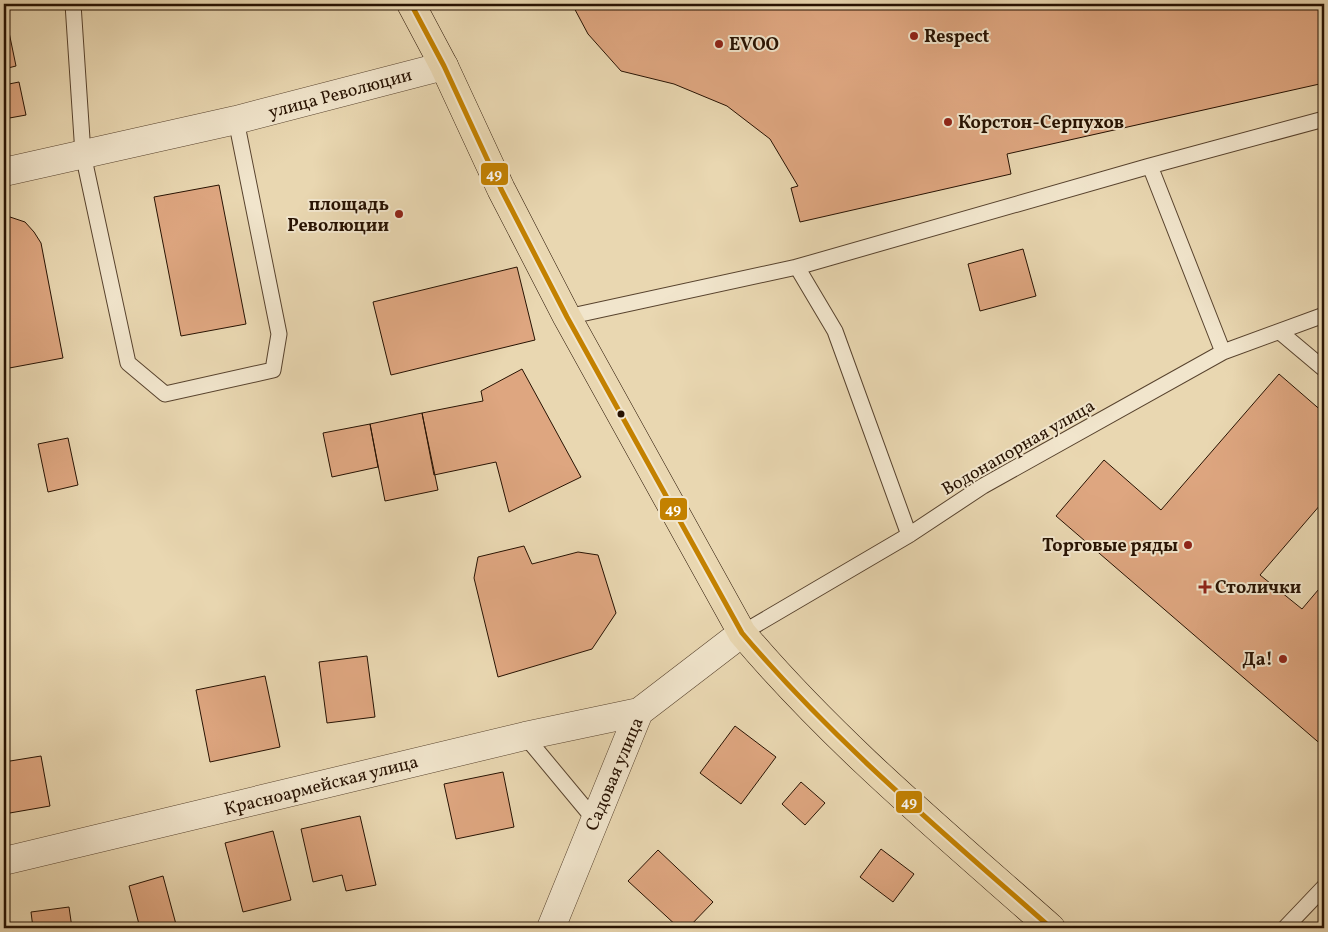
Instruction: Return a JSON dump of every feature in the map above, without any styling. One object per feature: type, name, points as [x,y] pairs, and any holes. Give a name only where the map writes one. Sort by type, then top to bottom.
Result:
[{"type":"main road","points":[[411,4],[444,66],[501,189],[567,317],[742,633],[769,665],[884,779],[1051,928]]},
{"type":"street","name":"улица Революции","points":[[236,120],[444,66]]},
{"type":"street","points":[[4,172],[236,120]]},
{"type":"street","name":"Садовая улица","points":[[551,928],[639,712],[742,633]]},
{"type":"street","name":"Красноармейская улица","points":[[4,861],[525,736],[639,712]]},
{"type":"lane","points":[[73,4],[83,154],[128,364],[165,394],[273,370],[279,334],[236,120]]},
{"type":"lane","points":[[567,317],[797,267],[1150,166],[1324,119]]},
{"type":"lane","points":[[1150,166],[1223,352]]},
{"type":"lane","points":[[797,267],[835,331],[909,535]]},
{"type":"lane","name":"Водонапорная улица","points":[[742,633],[909,535],[983,486],[1223,352],[1324,315]]},
{"type":"lane","points":[[1280,332],[1324,369]]},
{"type":"lane","points":[[525,736],[594,819]]},
{"type":"lane","points":[[1285,928],[1324,886]]},
{"type":"building","name":"Корстон-Серпухов","points":[[572,4],[1324,4],[1324,83],[1007,154],[1011,174],[800,222],[791,188],[798,186],[770,139],[727,106],[674,84],[621,71],[588,34]]},
{"type":"building","points":[[4,8],[16,66],[4,69]]},
{"type":"building","points":[[19,82],[26,115],[4,119],[4,85]]},
{"type":"building","points":[[219,185],[246,324],[181,336],[154,197]]},
{"type":"building","points":[[4,215],[25,222],[41,243],[63,358],[4,369]]},
{"type":"building","points":[[1023,249],[1036,296],[980,311],[968,264]]},
{"type":"building","points":[[517,267],[535,340],[391,375],[373,302]]},
{"type":"building","points":[[522,369],[581,477],[509,512],[496,462],[434,475],[422,413],[483,401],[481,391]]},
{"type":"building","name":"Торговые ряды","points":[[1279,374],[1324,413],[1324,506],[1321,504],[1260,575],[1302,609],[1324,583],[1324,747],[1056,516],[1104,460],[1161,510]]},
{"type":"building","points":[[422,413],[438,490],[385,501],[370,424]]},
{"type":"building","points":[[370,424],[378,467],[332,477],[323,433]]},
{"type":"building","points":[[68,438],[78,485],[48,492],[38,444]]},
{"type":"building","points":[[524,546],[532,564],[578,552],[598,555],[616,613],[592,649],[498,677],[474,578],[478,557]]},
{"type":"building","points":[[367,656],[375,717],[327,723],[319,662]]},
{"type":"building","points":[[265,676],[280,747],[210,762],[196,690]]},
{"type":"building","points":[[735,726],[776,757],[741,804],[700,773]]},
{"type":"building","points":[[41,756],[50,806],[4,814],[4,762]]},
{"type":"building","points":[[503,772],[514,827],[456,839],[444,784]]},
{"type":"building","points":[[801,782],[825,803],[805,825],[782,804]]},
{"type":"building","points":[[360,816],[376,885],[346,891],[342,875],[313,882],[301,829]]},
{"type":"building","points":[[273,831],[291,900],[243,912],[225,843]]},
{"type":"building","points":[[881,849],[914,874],[893,902],[860,877]]},
{"type":"building","points":[[658,850],[713,902],[688,928],[679,928],[628,881]]},
{"type":"building","points":[[163,876],[177,928],[140,928],[129,886]]},
{"type":"building","points":[[69,907],[72,928],[33,928],[31,912]]},
{"type":"transit line","name":"49","points":[[411,4],[444,66],[501,189],[567,317],[742,633],[777,673],[852,749],[1051,928]]},
{"type":"place","name":"Respect","points":[[914,36]]},
{"type":"place","name":"EVOO","points":[[719,44]]},
{"type":"place","name":"Корстон-Серпухов","points":[[948,122]]},
{"type":"place","name":"площадь Революции","points":[[399,214]]},
{"type":"place","name":"Торговые ряды","points":[[1188,545]]},
{"type":"place","name":"Столички","points":[[1205,587]]},
{"type":"place","name":"Да!","points":[[1283,659]]}]
